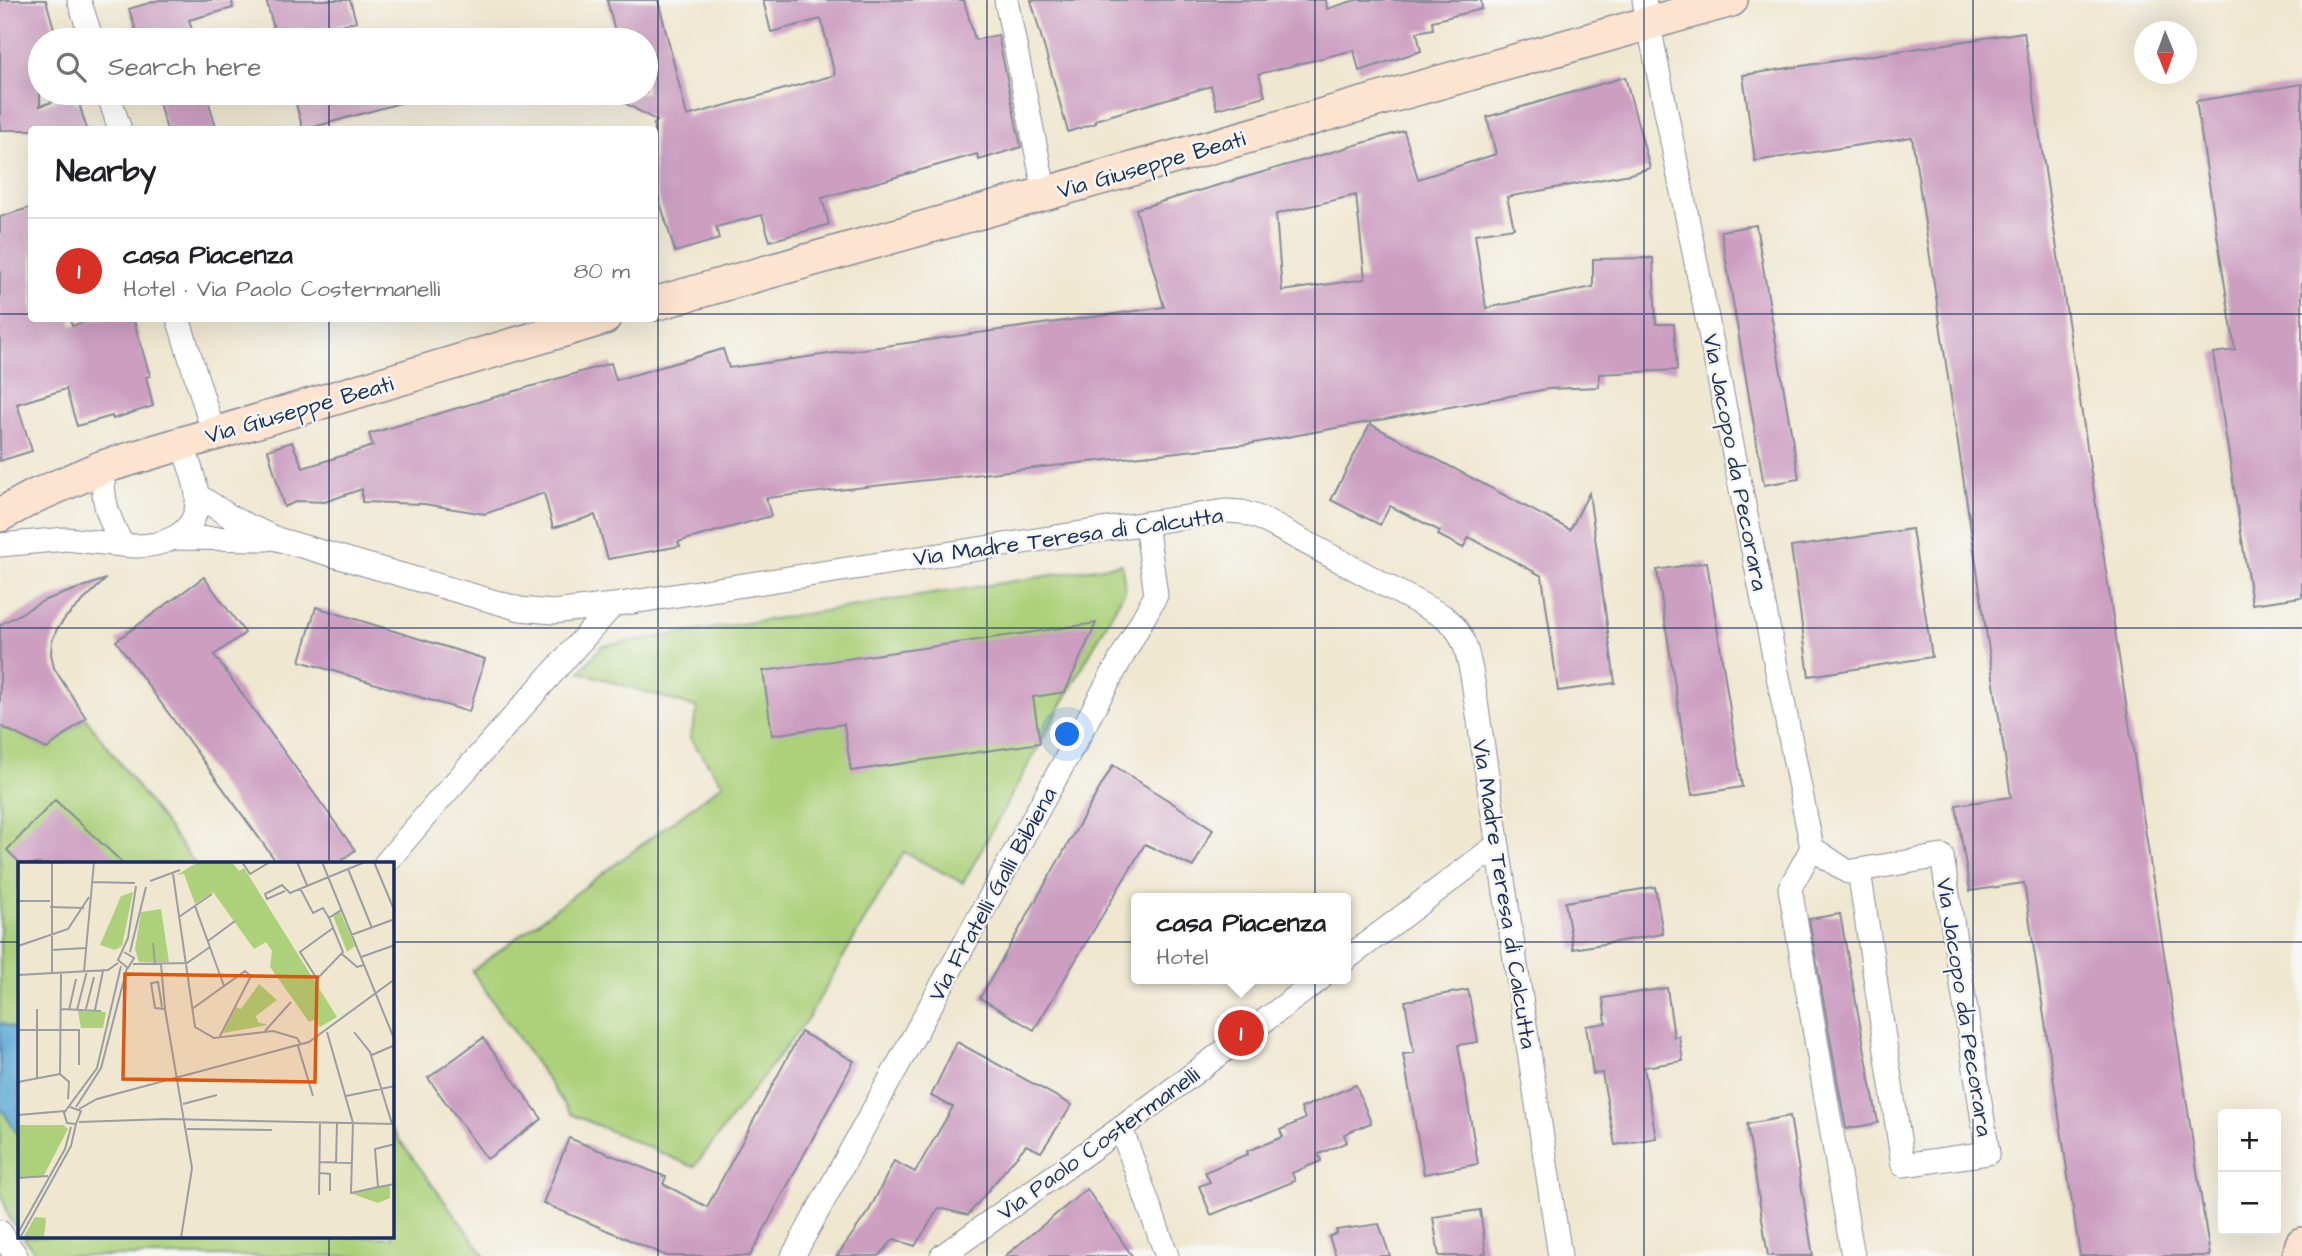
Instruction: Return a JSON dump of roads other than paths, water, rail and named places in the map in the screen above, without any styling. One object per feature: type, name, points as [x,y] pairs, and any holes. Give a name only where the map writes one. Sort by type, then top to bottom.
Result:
[{"type":"street","points":[[79,0],[88,28]]},
{"type":"street","points":[[1006,0],[1045,194]]},
{"type":"street","name":"Via Giuseppe Beati","points":[[658,303],[1045,194],[1646,12],[1731,0]]},
{"type":"street","name":"Via Jacopo da Pecorara","points":[[1646,12],[1812,848]]},
{"type":"street","points":[[112,105],[119,126]]},
{"type":"street","points":[[179,322],[214,434]]},
{"type":"street","name":"Via Giuseppe Beati","points":[[0,516],[35,496],[103,467],[591,322]]},
{"type":"street","points":[[175,538],[186,529],[194,516],[197,495],[183,443]]},
{"type":"street","points":[[103,467],[103,500],[122,545]]},
{"type":"street","name":"Via Madre Teresa di Calcutta","points":[[197,495],[234,519],[277,539],[520,609],[553,612],[1225,511],[1242,512],[1260,517],[1451,621],[1466,645],[1560,1256]]},
{"type":"street","name":"Via Fratelli Galli Bibiena","points":[[793,1256],[1156,595],[1146,523]]},
{"type":"street","name":"Via Madre Teresa di Calcutta","points":[[122,545],[141,548],[156,546],[175,538],[277,539]]},
{"type":"street","points":[[0,545],[66,539],[122,545]]},
{"type":"street","points":[[387,862],[613,605]]},
{"type":"street","points":[[1351,955],[1496,846]]},
{"type":"street","points":[[1853,1256],[1790,888],[1812,848],[1848,872],[1858,870]]},
{"type":"street","name":"Via Jacopo da Pecorara","points":[[1942,856],[1988,1153],[1903,1165],[1858,870],[1942,856]]},
{"type":"street","name":"Via Paolo Costermanelli","points":[[942,1256],[1121,1128],[1313,984]]},
{"type":"street","points":[[1121,1128],[1167,1256]]},
{"type":"street","points":[[0,1232],[16,1256]]},
{"type":"street","points":[[2299,1256],[2302,1244]]},
{"type":"water","points":[[0,1023],[18,1030],[18,1134],[0,1107]]},
{"type":"place","name":"casa Piacenza","points":[[1241,1033]]}]
